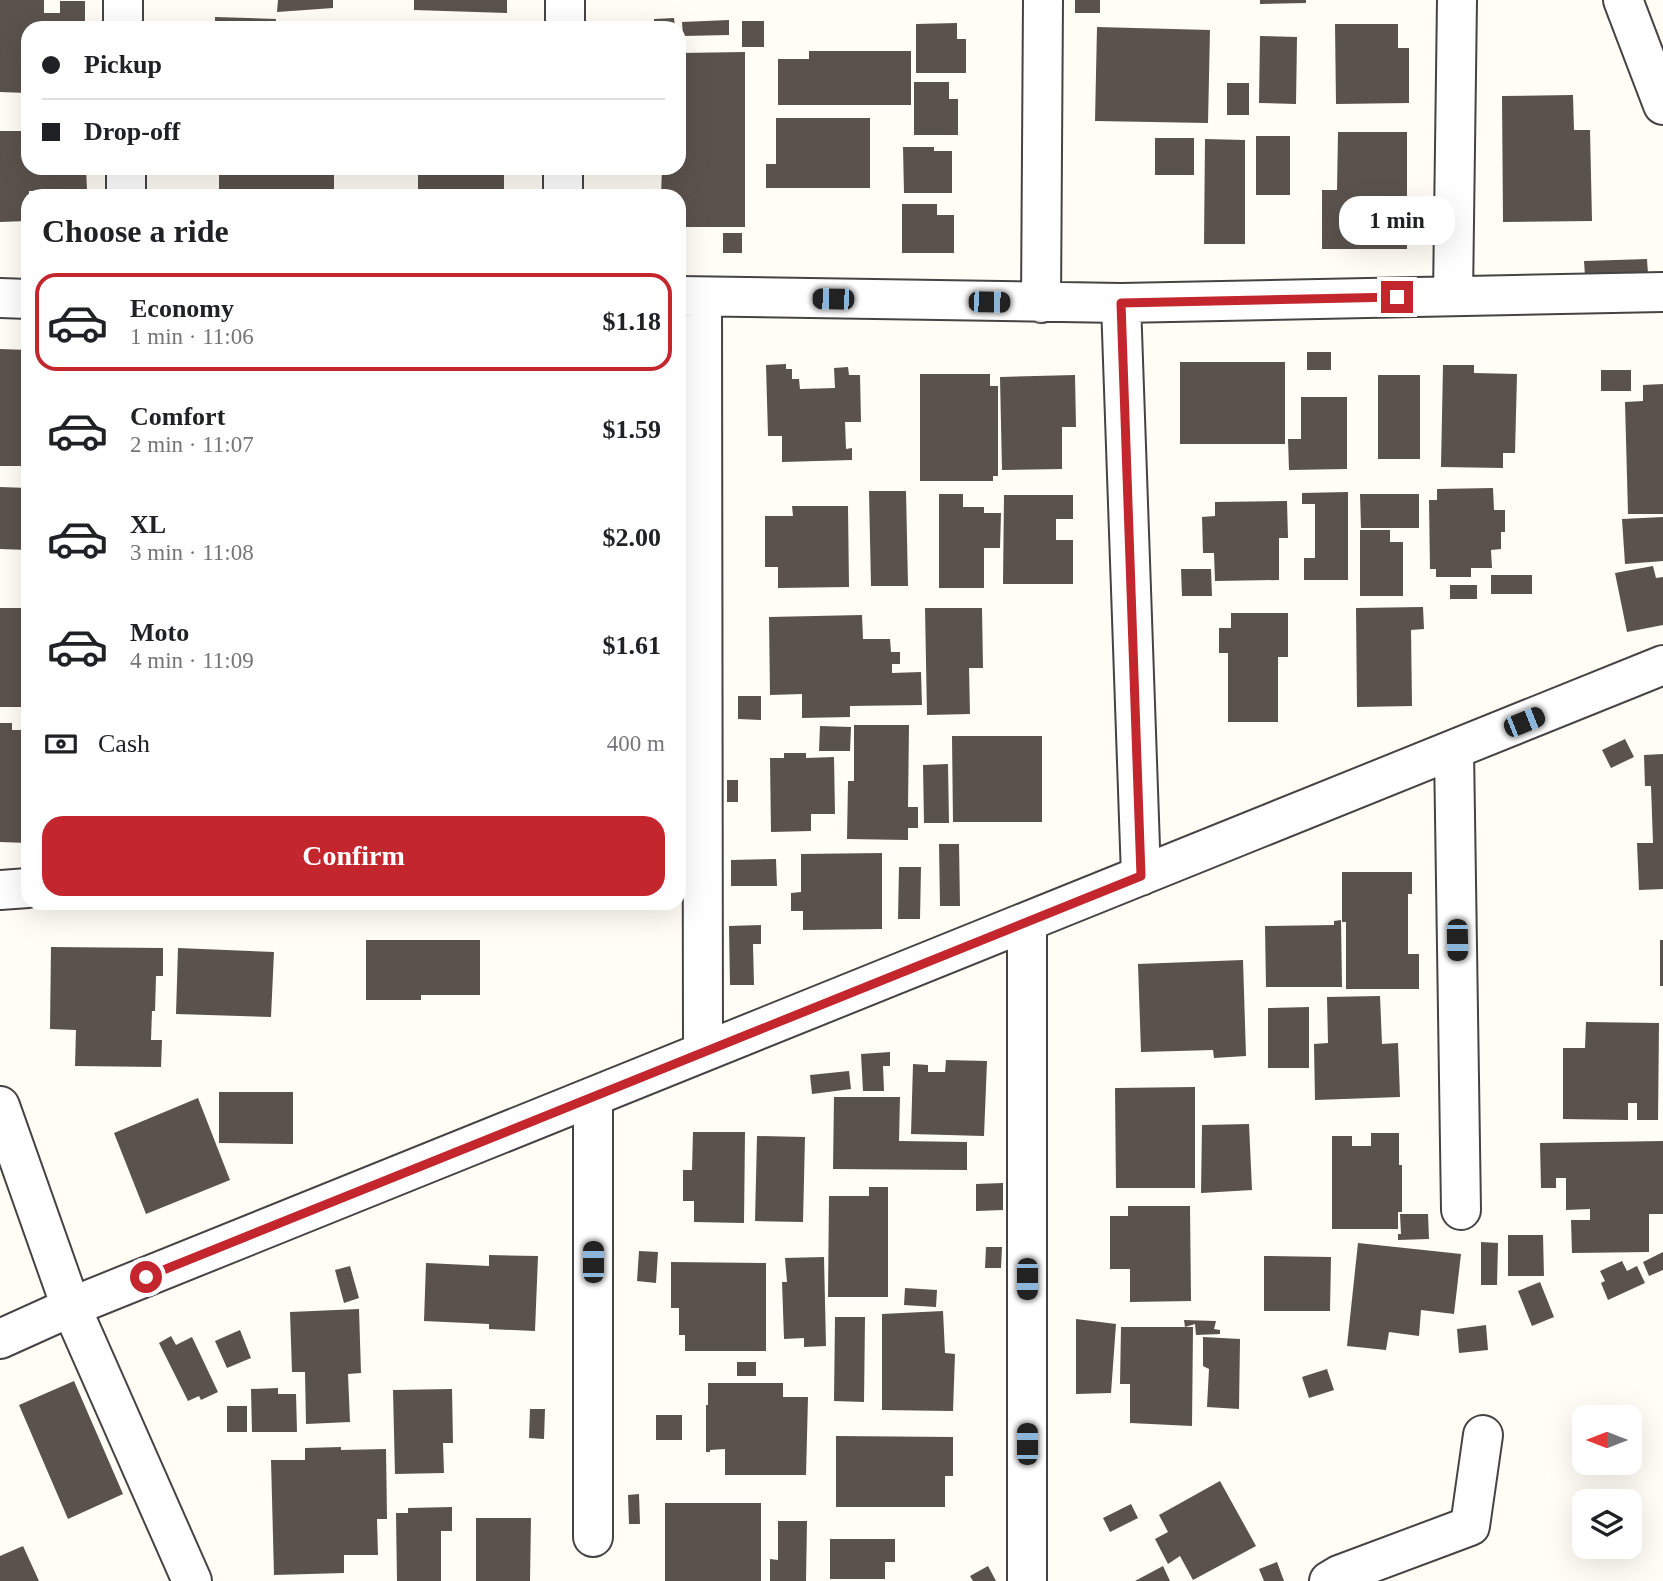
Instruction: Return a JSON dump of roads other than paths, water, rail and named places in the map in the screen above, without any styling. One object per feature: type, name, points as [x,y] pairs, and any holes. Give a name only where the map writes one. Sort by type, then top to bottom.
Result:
[{"type":"street","points":[[123,0],[123,21]]},
{"type":"street","points":[[565,0],[565,21]]},
{"type":"street","points":[[1041,303],[1043,0]]},
{"type":"street","points":[[1453,296],[1457,0]]},
{"type":"street","points":[[1623,0],[1651,35],[1663,105]]},
{"type":"street","points":[[703,1052],[691,857],[691,297],[1121,303],[1663,292]]},
{"type":"street","points":[[0,298],[21,299]]},
{"type":"street","points":[[1121,303],[1141,876]]},
{"type":"street","points":[[0,1339],[71,1307],[1663,665]]},
{"type":"street","points":[[1454,750],[1461,1210]]},
{"type":"street","points":[[0,890],[21,888]]},
{"type":"street","points":[[1027,923],[1027,1581]]},
{"type":"street","points":[[593,1097],[593,1537]]},
{"type":"street","points":[[0,1106],[71,1307],[192,1581]]},
{"type":"street","points":[[1329,1581],[1470,1526],[1483,1435]]}]
